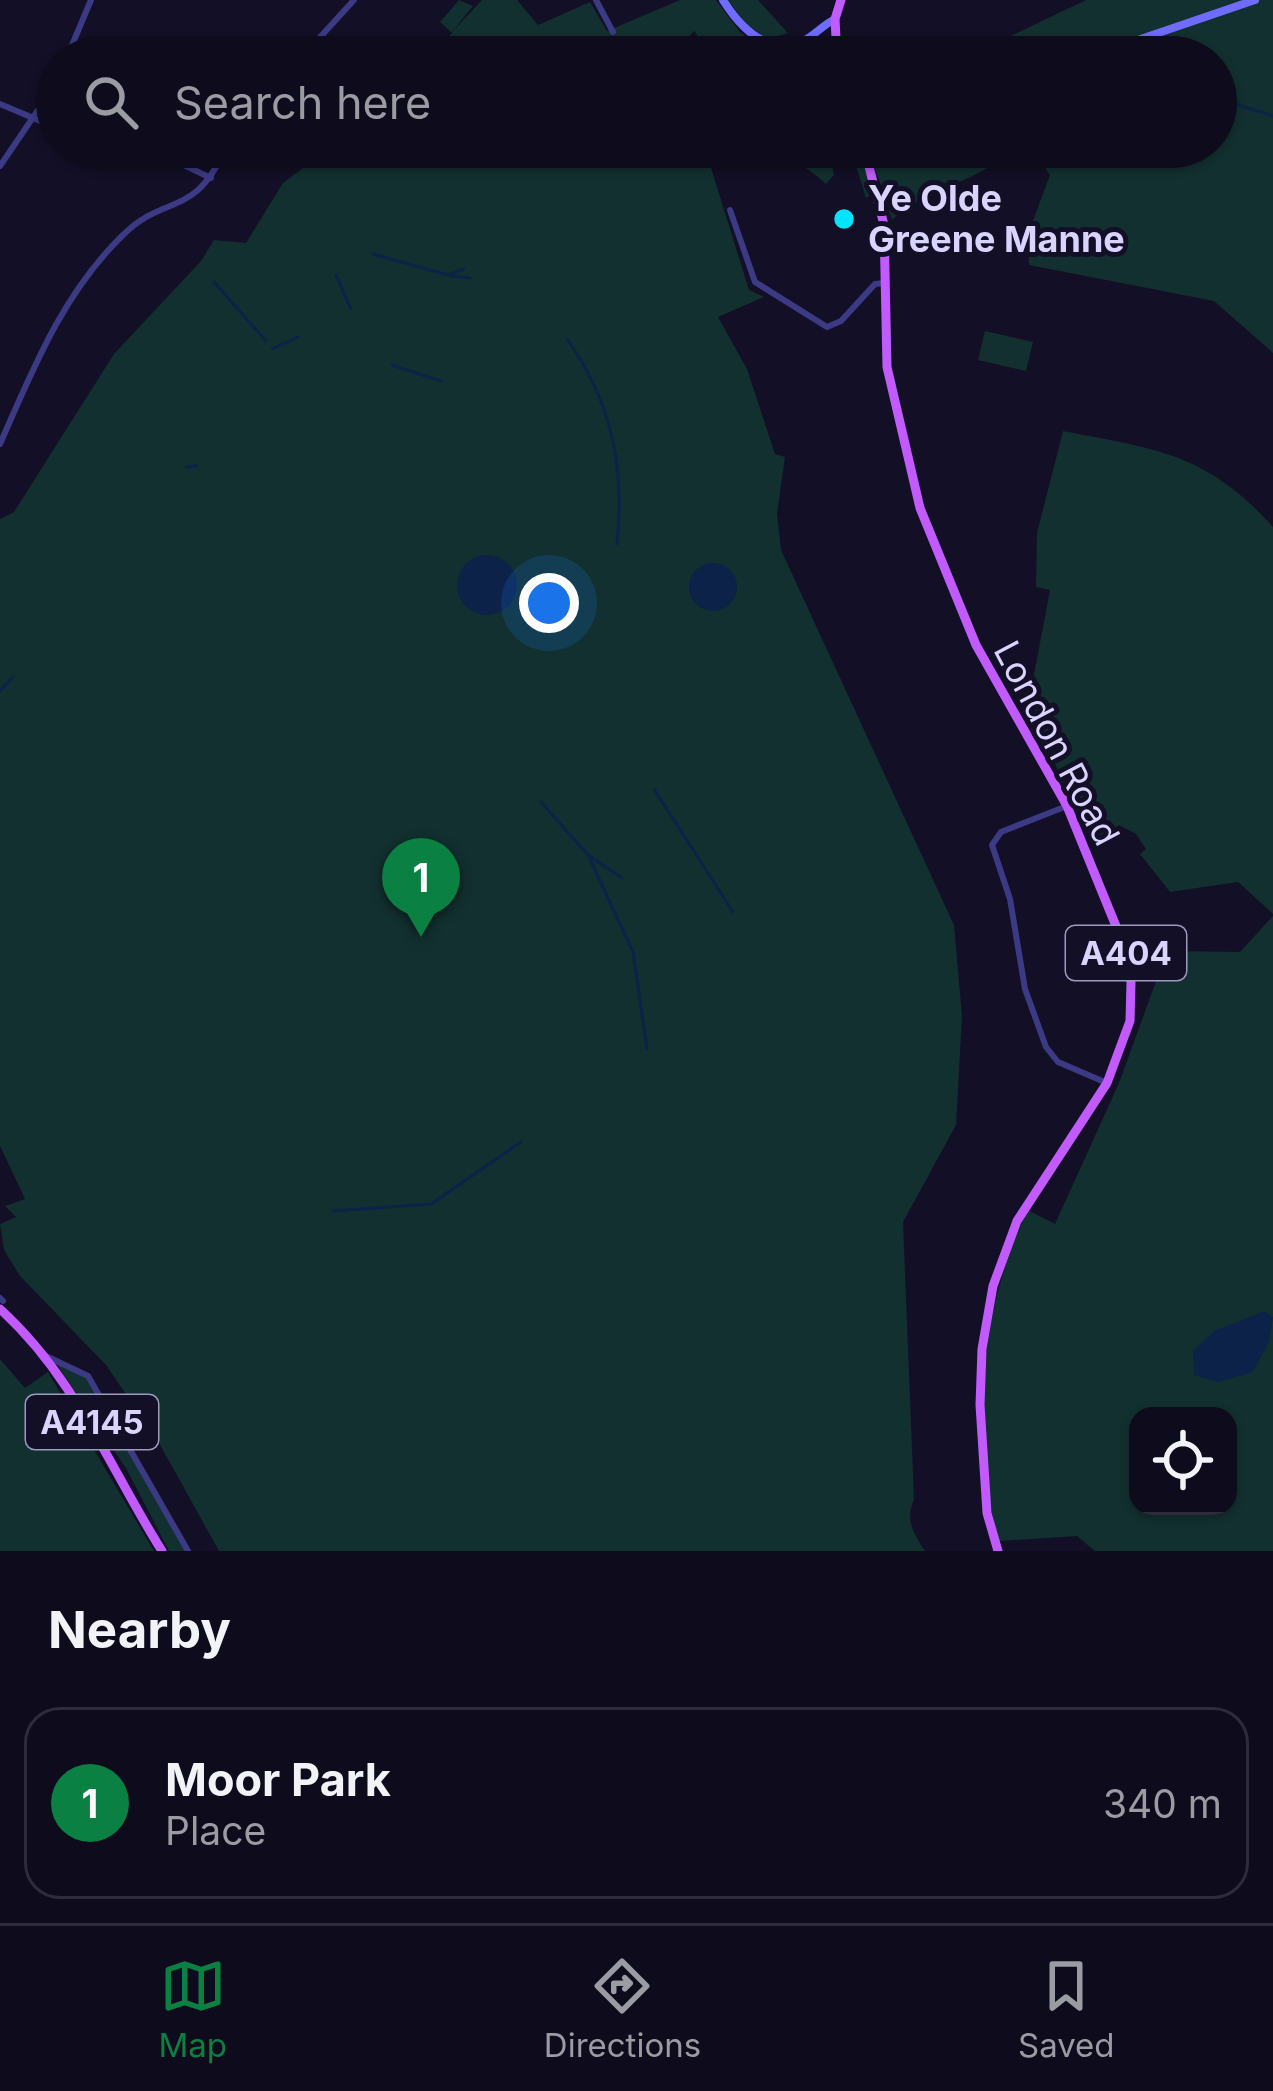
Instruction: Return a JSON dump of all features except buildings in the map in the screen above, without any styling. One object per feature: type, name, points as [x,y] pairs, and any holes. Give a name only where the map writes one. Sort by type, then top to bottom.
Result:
[{"type":"main road","points":[[836,36],[841,0]]},
{"type":"main road","name":"London Road","points":[[870,168],[883,211],[886,367],[920,508],[976,645],[1066,806],[1130,970],[1130,1022],[1107,1083],[1017,1221],[993,1286],[982,1349],[980,1405],[987,1513],[998,1551]]},
{"type":"main road","name":"A4145","points":[[1,1303],[46,1356],[99,1433],[162,1551]]},
{"type":"street","points":[[76,36],[91,0]]},
{"type":"street","points":[[321,36],[354,0]]},
{"type":"street","points":[[596,0],[613,32]]},
{"type":"street","points":[[723,0],[756,36]]},
{"type":"street","points":[[1150,36],[1256,0]]},
{"type":"street","points":[[811,36],[835,19]]},
{"type":"street","points":[[0,104],[34,118]]},
{"type":"street","points":[[0,166],[36,115]]},
{"type":"street","points":[[190,168],[211,178]]},
{"type":"street","points":[[0,444],[54,325],[117,240],[140,222],[182,205],[216,168]]},
{"type":"street","points":[[730,210],[755,282],[827,326],[842,321],[875,284],[885,283]]},
{"type":"street","points":[[1066,806],[1001,832],[992,845],[1010,899],[1025,989],[1046,1047],[1058,1062],[1107,1083]]},
{"type":"street","points":[[46,1356],[88,1376],[188,1551]]},
{"type":"green space","points":[[459,0],[473,6],[452,32],[482,0],[517,0],[538,25],[590,2],[607,31],[680,0],[716,0],[746,36],[698,36],[694,31],[690,36],[449,36],[452,33],[440,22]]},
{"type":"green space","points":[[728,0],[758,0],[788,33],[764,36],[747,25]]},
{"type":"green space","points":[[1086,0],[1273,0],[1273,353],[1214,301],[1029,265],[1028,234],[1050,175],[1045,168],[1237,168],[1237,36],[1011,36]]},
{"type":"green space","points":[[303,168],[711,168],[749,290],[764,297],[718,317],[747,369],[775,454],[785,457],[777,514],[781,550],[954,925],[962,1016],[956,1125],[903,1222],[914,1499],[910,1520],[925,1551],[219,1551],[159,1443],[106,1365],[20,1276],[4,1250],[0,1224],[16,1217],[5,1206],[25,1199],[0,1146],[0,519],[14,512],[114,354],[201,261],[214,240],[246,243],[283,183]]},
{"type":"green space","points":[[805,168],[833,168],[834,175],[826,184]]},
{"type":"green space","points":[[857,168],[866,168],[874,193],[866,198]]},
{"type":"green space","points":[[875,168],[987,168],[916,203],[892,220]]},
{"type":"green space","points":[[985,331],[1033,342],[1026,371],[978,360]]},
{"type":"green space","points":[[1063,431],[1178,458],[1225,483],[1273,527],[1273,914],[1238,882],[1170,892],[1140,854],[1146,849],[1136,834],[1119,825],[1093,847],[1036,722],[1032,685],[1050,590],[1036,587],[1037,533]]},
{"type":"green space","points":[[1273,916],[1273,1551],[1095,1551],[1077,1536],[999,1541],[984,1458],[982,1415],[984,1372],[999,1288],[1028,1210],[1055,1224],[1119,1083],[1167,951],[1240,952]]},
{"type":"green space","points":[[0,1359],[25,1388],[48,1372],[154,1551],[0,1551]]},
{"type":"green space","points":[[54,1360],[87,1378],[186,1551],[169,1551],[127,1470]]},
{"type":"water","points":[[487,555],[509,563],[517,585],[509,607],[487,615],[465,607],[457,585],[465,563]]},
{"type":"water","points":[[713,563],[730,570],[737,587],[730,604],[713,611],[696,604],[689,587],[696,570]]},
{"type":"water","points":[[1264,1311],[1273,1317],[1269,1342],[1253,1372],[1218,1382],[1194,1375],[1193,1351],[1214,1331]]},
{"type":"waterway","points":[[1237,105],[1273,116]]},
{"type":"waterway","points":[[373,254],[448,275],[464,269]]},
{"type":"waterway","points":[[336,275],[351,309]]},
{"type":"waterway","points":[[450,276],[470,278]]},
{"type":"waterway","points":[[214,282],[266,341]]},
{"type":"waterway","points":[[272,349],[298,337]]},
{"type":"waterway","points":[[567,339],[595,387],[612,437],[619,488],[617,544]]},
{"type":"waterway","points":[[392,365],[441,381]]},
{"type":"waterway","points":[[186,467],[197,466]]},
{"type":"waterway","points":[[0,691],[13,677]]},
{"type":"waterway","points":[[654,789],[733,912]]},
{"type":"waterway","points":[[541,802],[588,855],[622,878]]},
{"type":"waterway","points":[[588,855],[633,952],[647,1049]]},
{"type":"waterway","points":[[333,1211],[431,1204],[521,1142]]},
{"type":"place","name":"Ye Olde Greene Manne","points":[[844,219]]},
{"type":"place","name":"Moor Park","points":[[421,937]]}]
